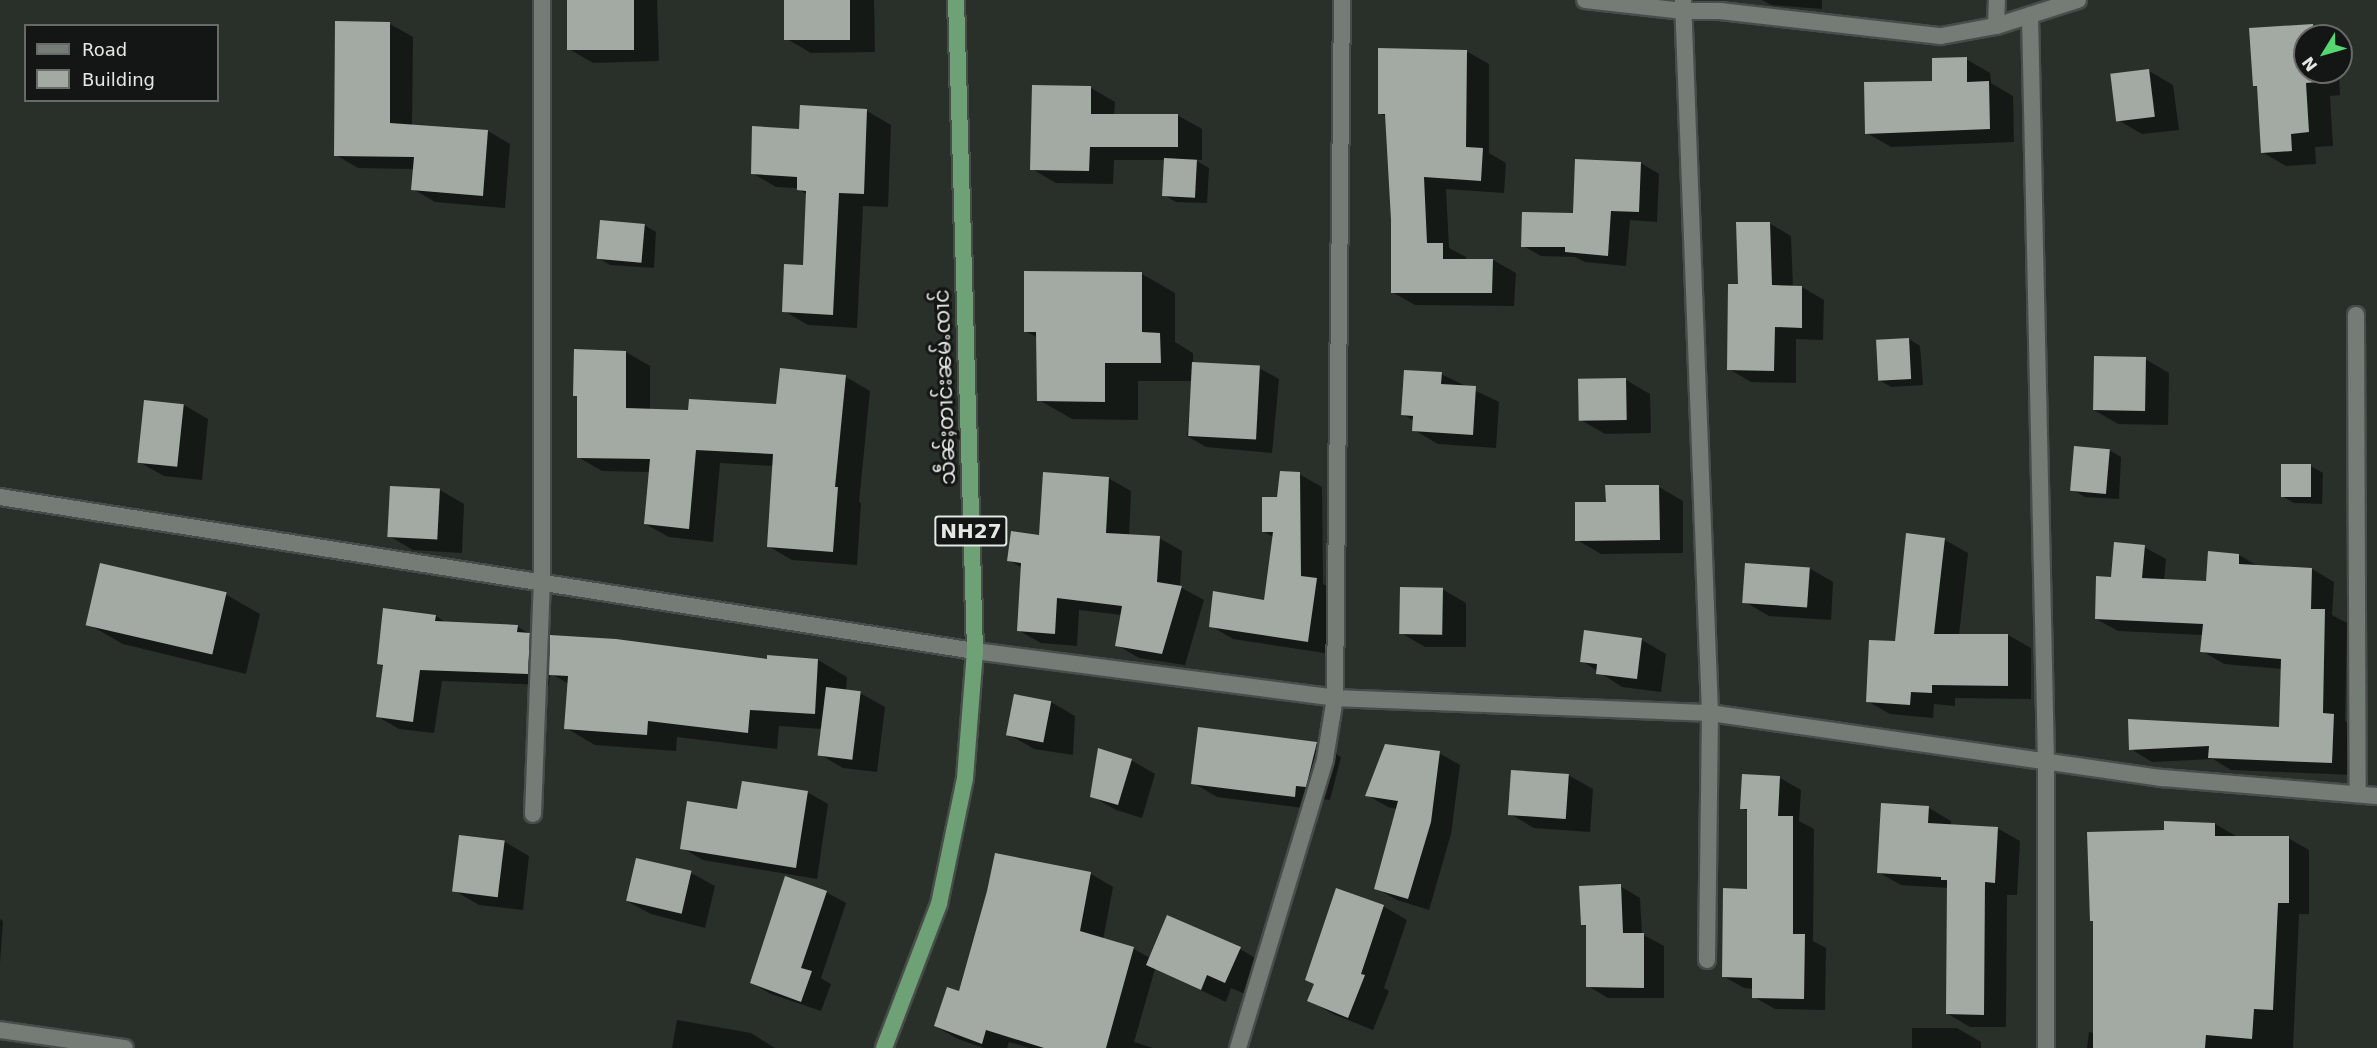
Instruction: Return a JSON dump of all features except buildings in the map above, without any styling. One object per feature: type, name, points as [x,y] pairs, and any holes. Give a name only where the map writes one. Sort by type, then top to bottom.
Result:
[{"type":"highway","name":"သဵၼ်ႈတၢင်းၼမ်ႉၸၢင်","points":[[884,1048],[939,904],[965,778],[975,651],[956,0]]},
{"type":"street","points":[[533,814],[542,583],[542,0]]},
{"type":"street","points":[[1238,1048],[1325,759],[1335,698],[1342,0]]},
{"type":"street","points":[[1585,0],[1683,6],[1941,36],[1996,26],[2078,0]]},
{"type":"street","points":[[1996,26],[1997,0]]},
{"type":"street","points":[[1683,6],[1710,713],[1707,960]]},
{"type":"street","points":[[2030,15],[2046,761],[2046,1048]]},
{"type":"street","points":[[2356,315],[2358,794]]},
{"type":"street","points":[[0,498],[975,651],[1335,698],[1710,713],[2162,778],[2377,796]]},
{"type":"street","points":[[0,1030],[125,1048]]}]
